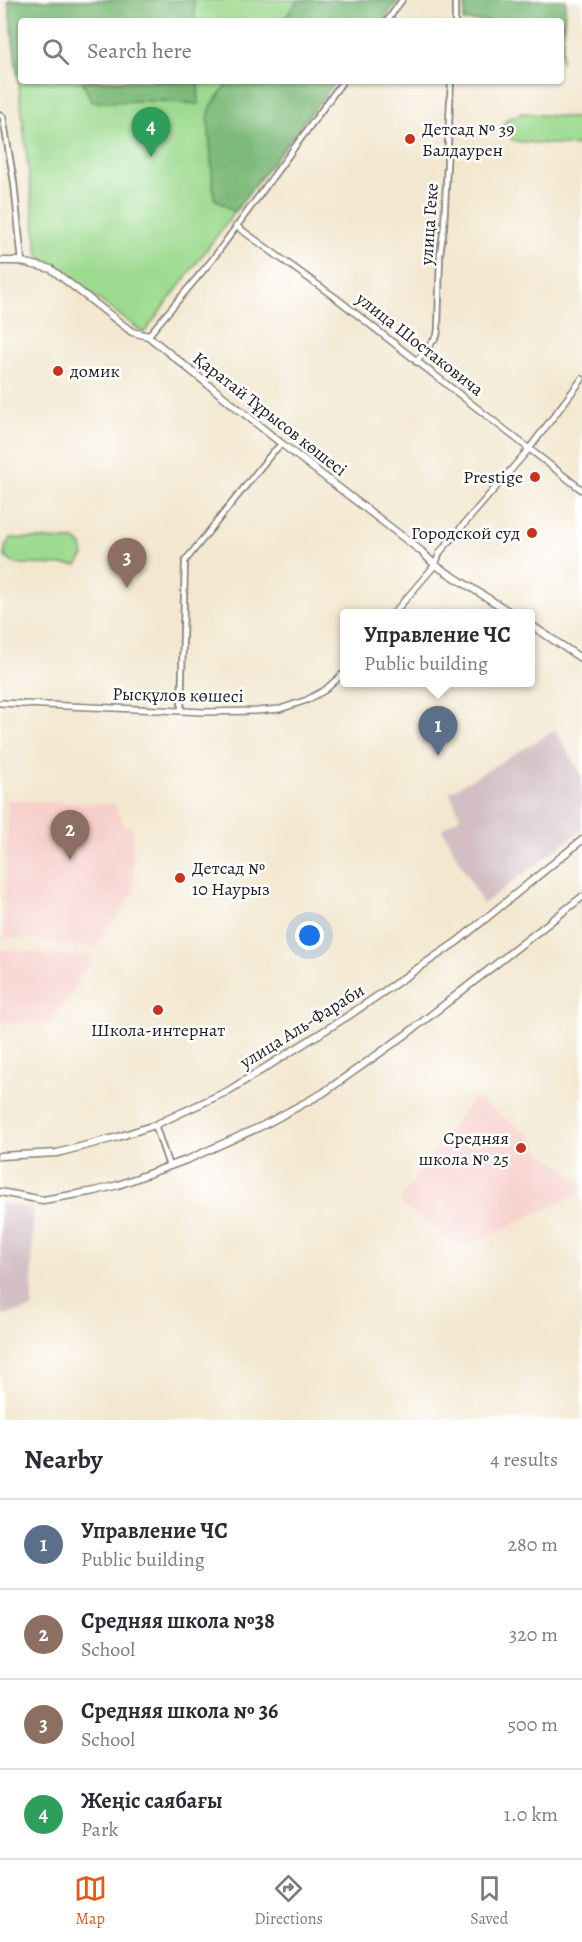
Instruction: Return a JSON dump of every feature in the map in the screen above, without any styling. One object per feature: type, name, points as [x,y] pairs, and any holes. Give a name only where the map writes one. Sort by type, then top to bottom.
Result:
[{"type":"main road","name":"Қаратай Тұрысов көшесі","points":[[0,261],[22,262],[51,269],[132,332],[148,336],[282,444],[421,551],[435,565],[505,609]]},
{"type":"main road","points":[[535,629],[582,659]]},
{"type":"main road","name":"улица Аль-Фараби","points":[[0,1156],[57,1153],[118,1137],[155,1125],[228,1091],[348,1016],[458,941],[582,840]]},
{"type":"main road","points":[[0,1192],[43,1200],[74,1196],[118,1185],[169,1166],[264,1125],[323,1093],[408,1033],[582,897]]},
{"type":"street","points":[[389,18],[402,0]]},
{"type":"street","points":[[454,18],[455,0]]},
{"type":"street","points":[[148,336],[212,260],[341,84]]},
{"type":"street","name":"улица Геке","points":[[416,362],[437,336],[451,84]]},
{"type":"street","points":[[0,115],[3,117],[14,183],[22,262]]},
{"type":"street","name":"улица Шостаковича","points":[[236,226],[336,298],[582,490]]},
{"type":"street","points":[[397,609],[435,565],[441,552],[529,449],[582,379]]},
{"type":"street","points":[[181,711],[185,561],[273,452],[282,444]]},
{"type":"street","name":"Рысқұлов көшесі","points":[[0,703],[246,712],[280,709],[307,700],[325,690],[340,676]]},
{"type":"street","points":[[155,1125],[169,1166]]},
{"type":"shaded area","points":[[555,730],[582,776],[582,830],[483,904],[442,829],[460,817],[450,792]]},
{"type":"shaded area","points":[[8,800],[115,804],[124,826],[132,827],[134,893],[94,948],[4,937]]},
{"type":"shaded area","points":[[0,949],[94,957],[50,1024],[0,1022]]},
{"type":"shaded area","points":[[474,1096],[535,1139],[541,1151],[582,1183],[582,1192],[465,1247],[453,1243],[399,1202]]},
{"type":"shaded area","points":[[0,1203],[33,1209],[32,1309],[0,1316]]},
{"type":"green space","points":[[8,0],[194,0],[195,18],[18,18],[17,73]]},
{"type":"green space","points":[[9,0],[394,0],[380,18],[18,18],[18,79]]},
{"type":"green space","points":[[298,0],[399,0],[385,18],[285,18]]},
{"type":"green space","points":[[466,0],[566,0],[564,25],[564,18],[463,18]]},
{"type":"green space","points":[[19,84],[331,84],[144,333],[38,255]]},
{"type":"green space","points":[[83,84],[198,84],[199,104],[158,101],[92,102]]},
{"type":"green space","points":[[227,84],[334,84],[234,212],[214,198],[208,119],[211,106]]},
{"type":"green space","points":[[522,113],[575,118],[582,121],[582,143],[574,146],[514,141],[504,133],[503,126],[507,119]]},
{"type":"green space","points":[[10,538],[75,540],[82,546],[84,556],[77,565],[15,564],[5,557],[5,548]]},
{"type":"place","name":"Детсад № 39 Балдаурен","points":[[410,139]]},
{"type":"place","name":"Жеңіс саябағы","points":[[151,157]]},
{"type":"place","name":"домик","points":[[58,371]]},
{"type":"place","name":"Prestige","points":[[535,477]]},
{"type":"place","name":"Городской суд","points":[[532,533]]},
{"type":"place","name":"Средняя школа № 36","points":[[127,588]]},
{"type":"place","name":"Управление ЧС","points":[[438,756]]},
{"type":"place","name":"Средняя школа №38","points":[[70,860]]},
{"type":"place","name":"Детсад № 10 Наурыз","points":[[180,878]]},
{"type":"place","name":"Школа-интернат","points":[[158,1010]]},
{"type":"place","name":"Средняя школа № 25","points":[[521,1148]]}]
